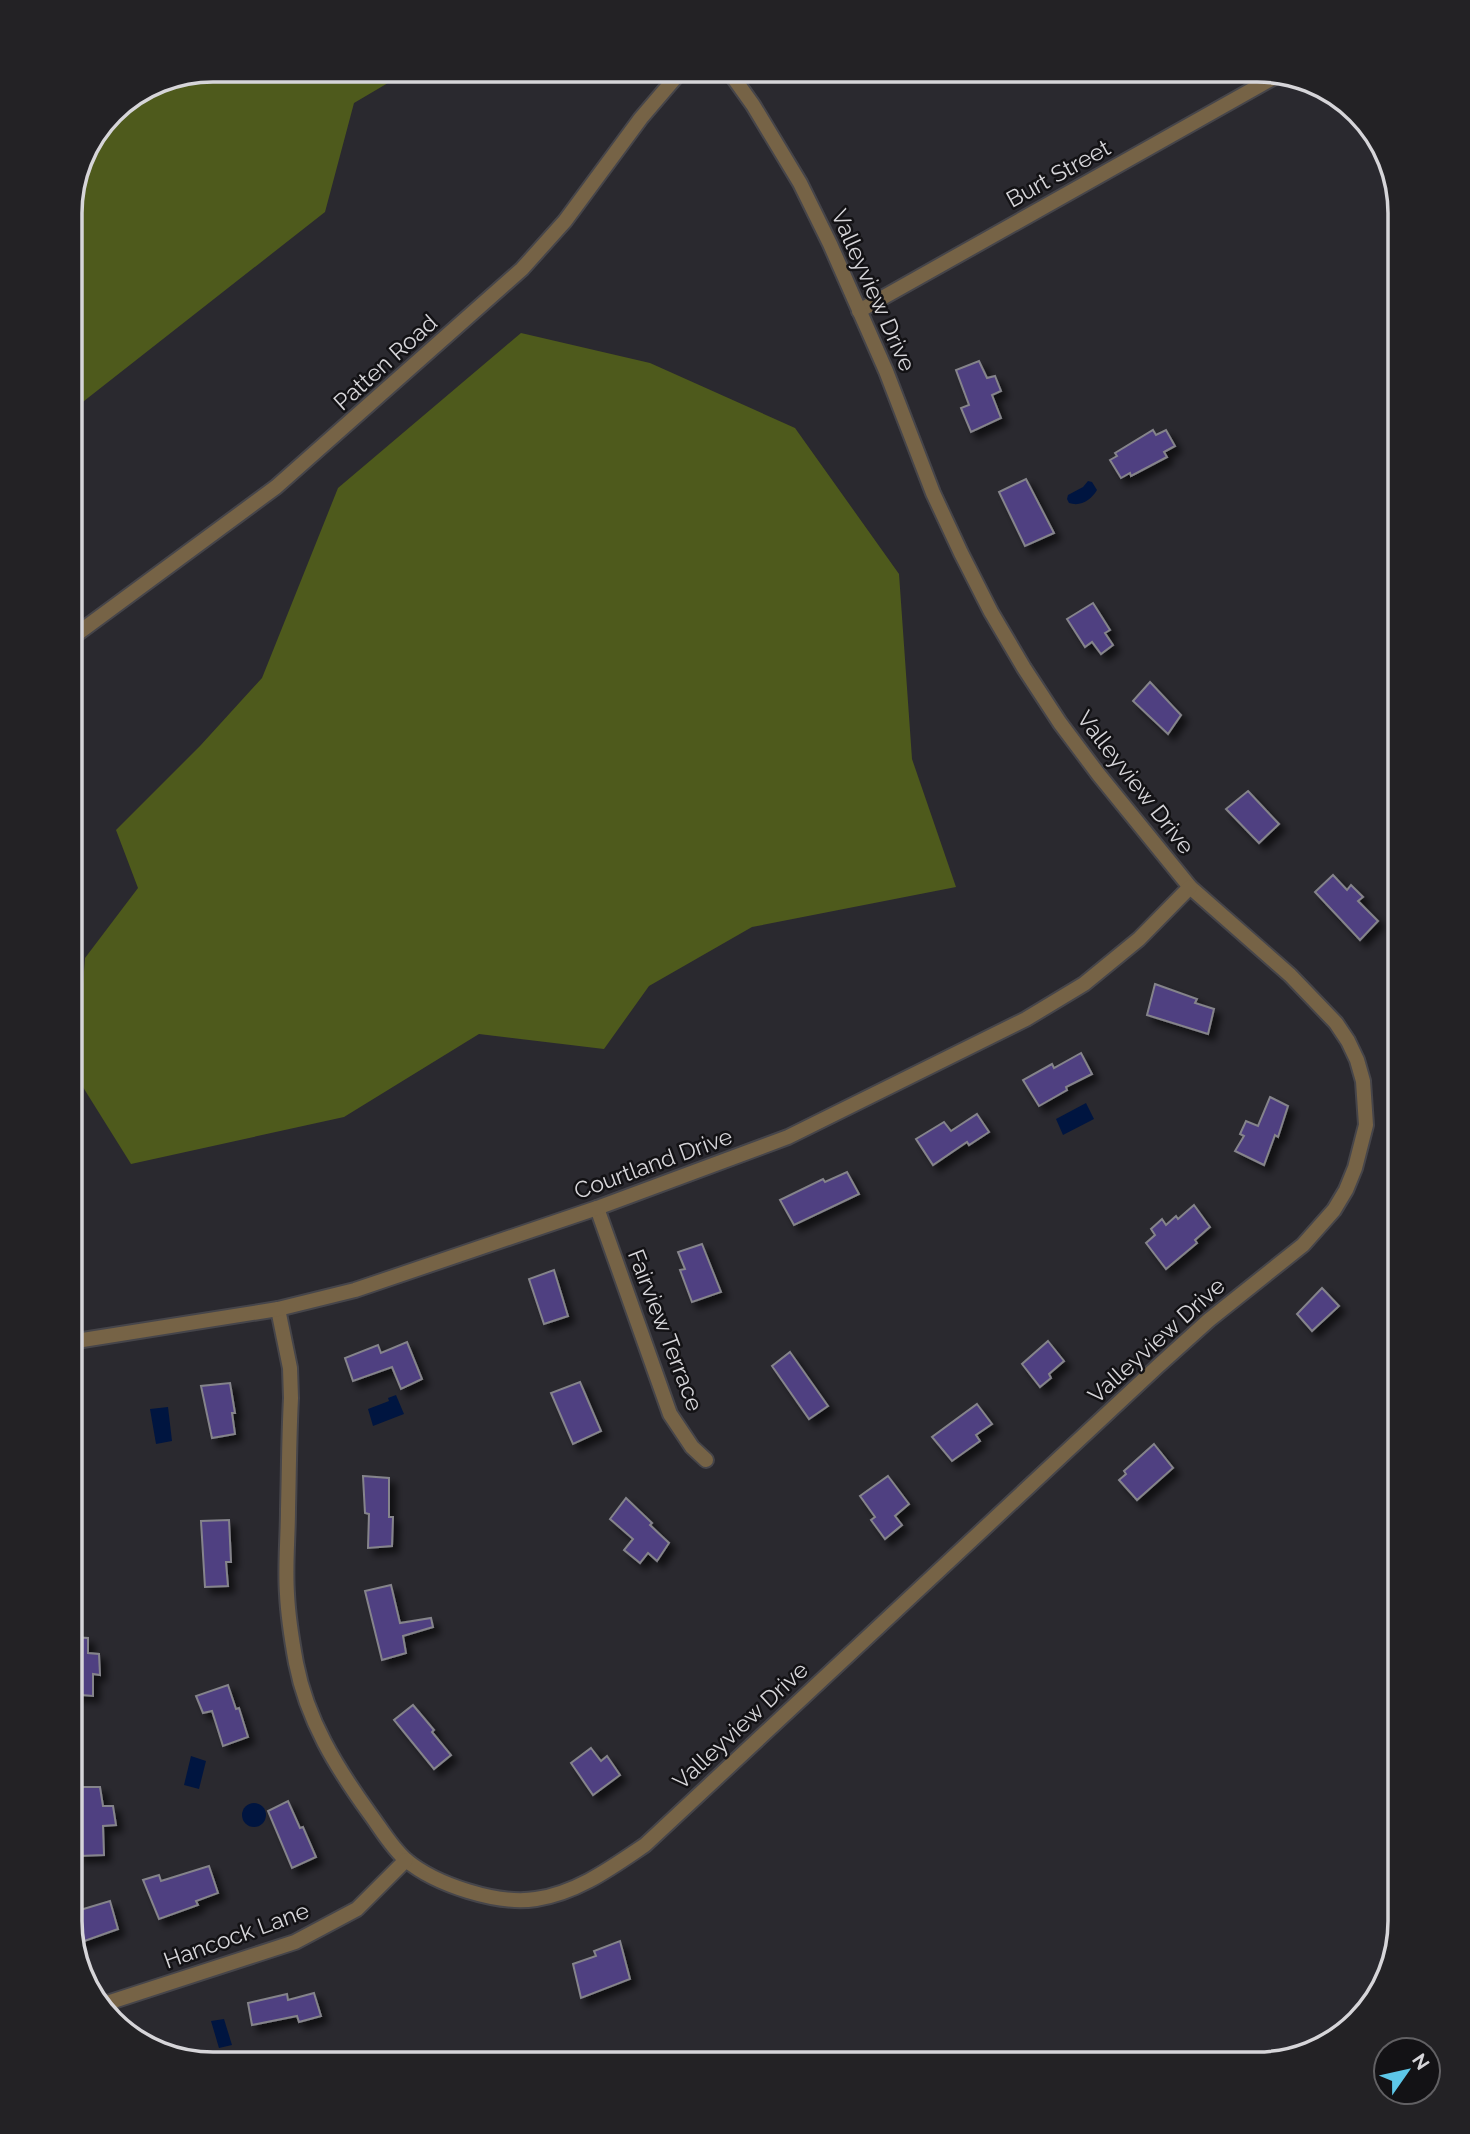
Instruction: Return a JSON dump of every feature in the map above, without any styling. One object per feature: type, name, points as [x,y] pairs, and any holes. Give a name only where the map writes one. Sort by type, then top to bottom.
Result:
[{"type":"street","name":"Patten Road","points":[[83,630],[276,487],[522,269],[565,221],[641,118],[671,83]]},
{"type":"street","name":"Valleyview Drive","points":[[278,1309],[290,1368],[291,1398],[287,1594],[296,1662],[304,1694],[321,1740],[349,1784],[406,1860],[438,1880],[472,1892],[508,1900],[535,1899],[561,1893],[603,1874],[645,1845],[1157,1367],[1209,1320],[1303,1245],[1334,1210],[1346,1189],[1362,1147],[1366,1125],[1363,1082],[1357,1060],[1336,1023],[1290,975],[1190,887],[1060,723],[991,612],[933,493],[886,371],[830,244],[800,183],[738,83]]},
{"type":"street","name":"Burt Street","points":[[859,311],[1264,83]]},
{"type":"street","name":"Courtland Drive","points":[[82,1340],[278,1309],[355,1290],[597,1208],[788,1137],[1026,1019],[1084,984],[1139,939],[1190,887]]},
{"type":"street","name":"Fairview Terrace","points":[[597,1208],[670,1414],[692,1447],[706,1460]]},
{"type":"street","name":"Hancock Lane","points":[[110,2002],[295,1942],[356,1909],[406,1860]]},
{"type":"green space","points":[[204,83],[388,83],[354,103],[325,212],[83,402],[83,196],[92,163],[104,140],[120,120],[140,104],[171,89]]},
{"type":"green space","points":[[521,333],[650,363],[795,428],[899,574],[912,759],[956,887],[752,927],[649,986],[604,1049],[479,1034],[344,1117],[131,1164],[82,1086],[85,958],[138,888],[116,830],[200,746],[262,678],[338,488]]},
{"type":"water","points":[[1088,481],[1092,482],[1097,490],[1095,494],[1082,503],[1069,503],[1068,495]]},
{"type":"water","points":[[1086,1103],[1094,1119],[1063,1135],[1056,1119]]},
{"type":"water","points":[[396,1395],[404,1414],[373,1426],[368,1409],[389,1401],[388,1398]]},
{"type":"water","points":[[168,1407],[172,1441],[156,1444],[150,1409]]},
{"type":"water","points":[[191,1756],[206,1761],[199,1789],[184,1785]]},
{"type":"water","points":[[254,1803],[262,1807],[266,1815],[262,1823],[254,1827],[246,1823],[242,1815],[246,1807]]},
{"type":"water","points":[[224,2019],[232,2045],[219,2048],[211,2021]]},
{"type":"building","points":[[979,361],[987,378],[995,376],[1001,391],[992,395],[1001,418],[971,432],[961,408],[969,405],[956,370]]},
{"type":"building","points":[[1153,430],[1156,435],[1166,430],[1175,446],[1164,452],[1167,457],[1131,476],[1130,473],[1121,478],[1110,460],[1117,456],[1115,453]]},
{"type":"building","points":[[1026,479],[1054,533],[1025,546],[999,492]]},
{"type":"building","points":[[1093,603],[1110,630],[1105,633],[1113,645],[1101,654],[1092,642],[1085,647],[1067,619]]},
{"type":"building","points":[[1150,682],[1181,715],[1168,734],[1133,701]]},
{"type":"building","points":[[1248,791],[1279,824],[1259,843],[1226,809]]},
{"type":"building","points":[[1333,875],[1347,890],[1351,885],[1363,897],[1358,901],[1378,921],[1360,940],[1315,892]]},
{"type":"building","points":[[1155,984],[1197,999],[1195,1003],[1214,1009],[1208,1034],[1147,1015]]},
{"type":"building","points":[[1081,1053],[1092,1074],[1066,1087],[1067,1090],[1039,1106],[1023,1080],[1052,1064],[1054,1068]]},
{"type":"building","points":[[1270,1097],[1288,1106],[1278,1137],[1275,1135],[1264,1165],[1235,1151],[1244,1136],[1240,1134],[1246,1121],[1258,1126]]},
{"type":"building","points":[[977,1114],[989,1132],[969,1145],[967,1142],[933,1165],[916,1139],[944,1122],[951,1131]]},
{"type":"building","points":[[847,1172],[859,1194],[794,1225],[780,1200],[823,1179],[825,1182]]},
{"type":"building","points":[[1194,1205],[1210,1227],[1195,1240],[1197,1243],[1166,1269],[1146,1243],[1155,1235],[1151,1229],[1162,1219],[1166,1225],[1176,1216],[1178,1219]]},
{"type":"building","points":[[702,1244],[721,1292],[692,1302],[680,1270],[685,1269],[678,1252]]},
{"type":"building","points":[[554,1270],[568,1316],[544,1324],[529,1279]]},
{"type":"building","points":[[1322,1288],[1339,1306],[1312,1331],[1297,1314]]},
{"type":"building","points":[[1048,1341],[1064,1361],[1049,1374],[1051,1378],[1040,1387],[1022,1364]]},
{"type":"building","points":[[407,1342],[422,1379],[401,1389],[392,1367],[353,1381],[345,1358],[378,1345],[381,1353]]},
{"type":"building","points":[[790,1352],[828,1406],[809,1419],[772,1366]]},
{"type":"building","points":[[580,1382],[601,1431],[573,1444],[551,1393]]},
{"type":"building","points":[[230,1383],[235,1434],[212,1438],[201,1386]]},
{"type":"building","points":[[977,1404],[992,1424],[976,1435],[980,1441],[952,1461],[932,1437]]},
{"type":"building","points":[[1154,1444],[1173,1468],[1137,1500],[1119,1480],[1126,1474],[1124,1471]]},
{"type":"building","points":[[363,1476],[389,1478],[389,1517],[393,1517],[392,1546],[368,1548],[369,1514],[365,1513]]},
{"type":"building","points":[[888,1476],[909,1504],[895,1516],[902,1525],[885,1539],[871,1520],[875,1517],[860,1496]]},
{"type":"building","points":[[626,1498],[669,1543],[657,1561],[648,1553],[640,1563],[624,1550],[633,1539],[610,1519]]},
{"type":"building","points":[[229,1520],[231,1562],[226,1562],[228,1586],[205,1587],[201,1521]]},
{"type":"building","points":[[391,1585],[400,1623],[431,1618],[433,1627],[403,1636],[406,1653],[382,1660],[365,1591]]},
{"type":"building","points":[[82,1638],[88,1638],[88,1653],[99,1654],[100,1675],[93,1674],[93,1696],[82,1695]]},
{"type":"building","points":[[228,1685],[248,1737],[223,1746],[212,1711],[203,1713],[196,1696]]},
{"type":"building","points":[[413,1705],[451,1755],[434,1769],[394,1720]]},
{"type":"building","points":[[591,1748],[601,1761],[607,1756],[620,1775],[593,1795],[571,1763]]},
{"type":"building","points":[[82,1787],[100,1787],[103,1806],[113,1806],[116,1825],[103,1826],[104,1855],[82,1856]]},
{"type":"building","points":[[288,1801],[316,1857],[292,1868],[268,1811]]},
{"type":"building","points":[[209,1866],[218,1893],[196,1901],[198,1905],[159,1919],[143,1880],[159,1875],[161,1881]]},
{"type":"building","points":[[110,1901],[118,1929],[84,1941],[82,1909]]},
{"type":"building","points":[[620,1941],[630,1979],[581,1998],[573,1964],[596,1956],[594,1951]]},
{"type":"building","points":[[314,1993],[321,2016],[299,2022],[297,2016],[252,2025],[248,2003],[287,1994],[288,2000]]}]
